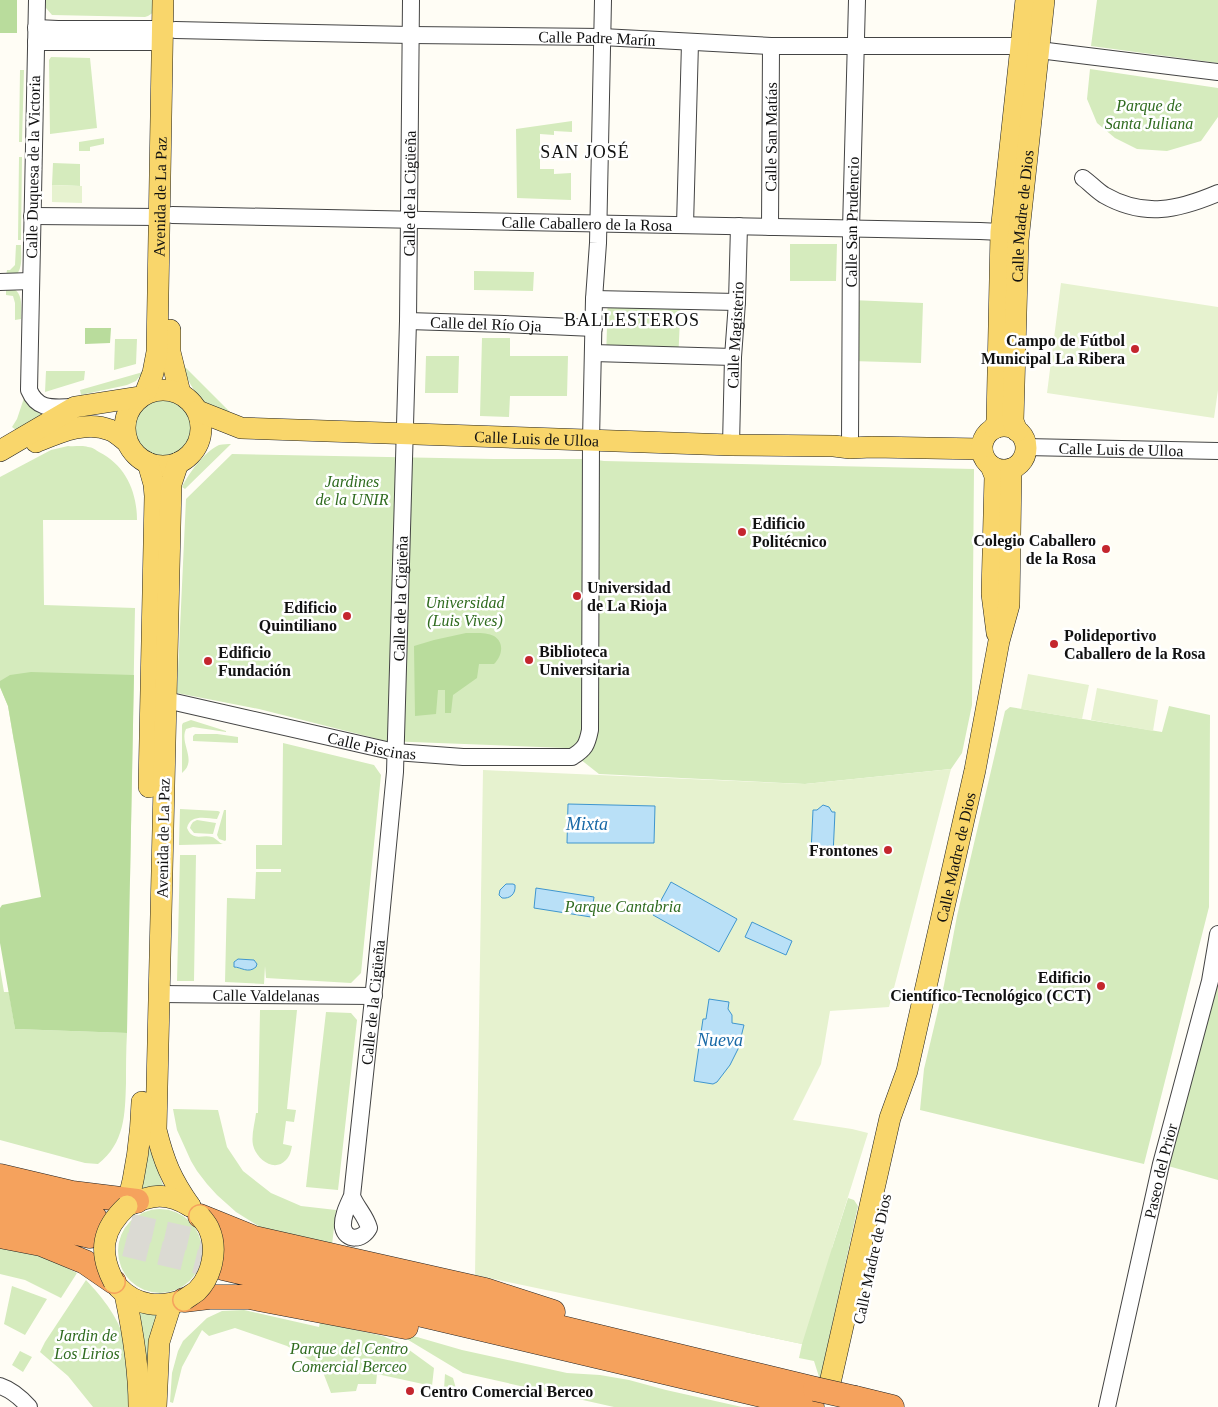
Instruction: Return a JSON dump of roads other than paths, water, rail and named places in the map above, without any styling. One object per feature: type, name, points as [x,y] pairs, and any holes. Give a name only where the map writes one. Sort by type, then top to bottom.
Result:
[{"type":"highway","points":[[0,1176],[72,1193],[131,1202]]},
{"type":"highway","points":[[0,1196],[93,1227],[0,1215]]},
{"type":"highway","points":[[195,1211],[254,1238],[485,1290],[611,1330],[650,1349]]},
{"type":"highway","points":[[0,1236],[41,1244],[85,1262],[119,1288]]},
{"type":"highway","points":[[768,1397],[225,1258],[650,1349],[828,1395],[892,1407]]},
{"type":"highway","points":[[178,1302],[209,1297],[249,1297],[382,1322],[698,1387],[768,1397],[828,1395]]},
{"type":"main road","name":"Avenida de La Paz","points":[[163,0],[166,34],[166,216],[170,352],[180,393]]},
{"type":"main road","name":"Avenida de La Paz","points":[[166,34],[176,0]]},
{"type":"main road","name":"Calle Madre de Dios","points":[[1021,439],[1013,421],[1018,240],[1030,48],[1026,0]]},
{"type":"main road","name":"Calle Madre de Dios","points":[[995,428],[997,421],[1001,232],[1030,48],[1044,0]]},
{"type":"main road","name":"Avenida de La Paz","points":[[142,395],[153,374],[157,352],[166,216]]},
{"type":"main road","points":[[0,451],[75,407],[142,395],[153,390],[172,390],[187,398],[198,411],[201,428],[197,445],[189,456],[172,465],[160,466],[148,463],[137,456],[127,442],[112,430],[80,427],[55,434],[0,461]]},
{"type":"main road","points":[[127,442],[124,432],[127,412],[132,404],[142,395]]},
{"type":"main road","name":"Calle Luis de Ulloa","points":[[198,411],[241,428],[731,445],[842,445],[995,461]]},
{"type":"main road","points":[[1003,426],[1010,427],[1021,439],[1023,458],[1020,462],[995,461],[983,440],[995,428],[1003,426]]},
{"type":"main road","name":"Calle Luis de Ulloa","points":[[197,445],[241,428]]},
{"type":"main road","name":"Calle Madre de Dios","points":[[828,1395],[890,1118],[907,1071],[975,770],[999,641],[992,594],[995,461]]},
{"type":"main road","name":"Avenida de La Paz","points":[[131,1202],[141,1134],[155,504],[154,484],[148,463]]},
{"type":"main road","name":"Avenida de La Paz","points":[[178,463],[171,484],[156,1130],[163,1158],[168,1169],[178,1189],[195,1211]]},
{"type":"main road","points":[[119,1288],[139,1302],[155,1306],[178,1302],[197,1290],[207,1277],[212,1262],[213,1245],[209,1230],[195,1211],[177,1199],[162,1196],[148,1197],[131,1202],[117,1216],[109,1228],[105,1241],[104,1256],[107,1270],[119,1288],[134,1337],[139,1379],[139,1407]]},
{"type":"main road","points":[[156,1407],[159,1342],[178,1302]]},
{"type":"street","name":"Calle Duquesa de la Victoria","points":[[37,0],[29,390],[32,397],[41,405],[50,408],[75,407]]},
{"type":"street","name":"Calle de la Cigüeña","points":[[352,1196],[374,996],[395,772],[408,321],[412,0]]},
{"type":"street","points":[[591,440],[603,0]]},
{"type":"street","name":"Calle San Prudencio","points":[[842,445],[851,228],[857,0]]},
{"type":"street","name":"Calle Padre Marín","points":[[36,35],[58,29],[166,34],[602,37],[771,46],[1030,48]]},
{"type":"street","points":[[685,225],[690,42]]},
{"type":"street","name":"Calle San Matías","points":[[770,227],[771,46]]},
{"type":"street","points":[[1030,48],[1218,72]]},
{"type":"street","points":[[1083,178],[1102,194],[1117,202],[1148,210],[1187,205],[1218,193]]},
{"type":"street","name":"Calle Caballero de la Rosa","points":[[32,216],[408,219],[1001,232]]},
{"type":"street","name":"Calle Magisterio","points":[[731,445],[739,226]]},
{"type":"street","points":[[0,282],[31,281]]},
{"type":"street","points":[[594,299],[737,302]]},
{"type":"street","name":"Calle del Río Oja","points":[[408,321],[594,328]]},
{"type":"street","points":[[593,353],[733,357]]},
{"type":"street","name":"Calle Luis de Ulloa","points":[[1021,439],[1218,451]]},
{"type":"street","name":"Calle Piscinas","points":[[166,700],[395,752],[463,757],[572,757],[582,751],[587,743],[590,730],[591,440]]},
{"type":"street","name":"Paseo del Prior","points":[[1107,1407],[1162,1164],[1210,980],[1218,934]]},
{"type":"street","name":"Calle Valdelanas","points":[[160,994],[374,996]]},
{"type":"street","name":"Avenida de La Paz","points":[[72,1193],[108,1194],[116,1190],[124,1180],[141,1134]]},
{"type":"street","points":[[0,1386],[7,1388],[29,1407]]},
{"type":"water","name":"Mixta","points":[[568,804],[655,806],[654,843],[567,843]]},
{"type":"water","points":[[823,805],[829,807],[832,812],[835,812],[833,855],[811,853],[813,810],[817,810]]},
{"type":"water","points":[[671,882],[737,919],[719,952],[653,915]]},
{"type":"water","points":[[506,884],[515,885],[515,891],[510,897],[502,898],[499,895],[500,890]]},
{"type":"water","points":[[536,888],[594,897],[591,917],[534,908]]},
{"type":"water","points":[[752,922],[792,941],[786,955],[745,937]]},
{"type":"water","points":[[238,959],[254,960],[257,964],[256,967],[247,970],[234,967],[234,962]]},
{"type":"water","name":"Nueva","points":[[709,999],[729,1002],[728,1009],[732,1015],[732,1023],[744,1025],[738,1049],[730,1065],[717,1082],[713,1084],[694,1081],[703,1019],[706,1019]]},
{"type":"tunnel","points":[[95,1218],[227,1247]]},
{"type":"tunnel","points":[[90,1236],[223,1268]]},
{"type":"place","name":"Campo de Fútbol Municipal La Ribera","points":[[1135,349]]},
{"type":"place","name":"Edificio Politécnico","points":[[742,532]]},
{"type":"place","name":"Colegio Caballero de la Rosa","points":[[1106,549]]},
{"type":"place","name":"Universidad de La Rioja","points":[[577,596]]},
{"type":"place","name":"Edificio Quintiliano","points":[[347,616]]},
{"type":"place","name":"Polideportivo Caballero de la Rosa","points":[[1054,644]]},
{"type":"place","name":"Biblioteca Universitaria","points":[[529,660]]},
{"type":"place","name":"Edificio Fundación","points":[[208,661]]},
{"type":"place","name":"Frontones","points":[[888,850]]},
{"type":"place","name":"Edificio Científico-Tecnológico (CCT)","points":[[1101,986]]},
{"type":"place","name":"Centro Comercial Berceo","points":[[410,1391]]},
{"type":"district","name":"SAN JOSÉ","points":[[585,152]]},
{"type":"district","name":"BALLESTEROS","points":[[632,320]]},
{"type":"park label","name":"Parque de Santa Juliana","points":[[1149,114]]},
{"type":"park label","name":"Jardines de la UNIR","points":[[352,490]]},
{"type":"park label","name":"Universidad (Luis Vives)","points":[[465,611]]},
{"type":"park label","name":"Parque Cantabria","points":[[623,906]]},
{"type":"park label","name":"Jardin de Los Lirios","points":[[87,1344]]},
{"type":"park label","name":"Parque del Centro Comercial Berceo","points":[[349,1357]]}]
